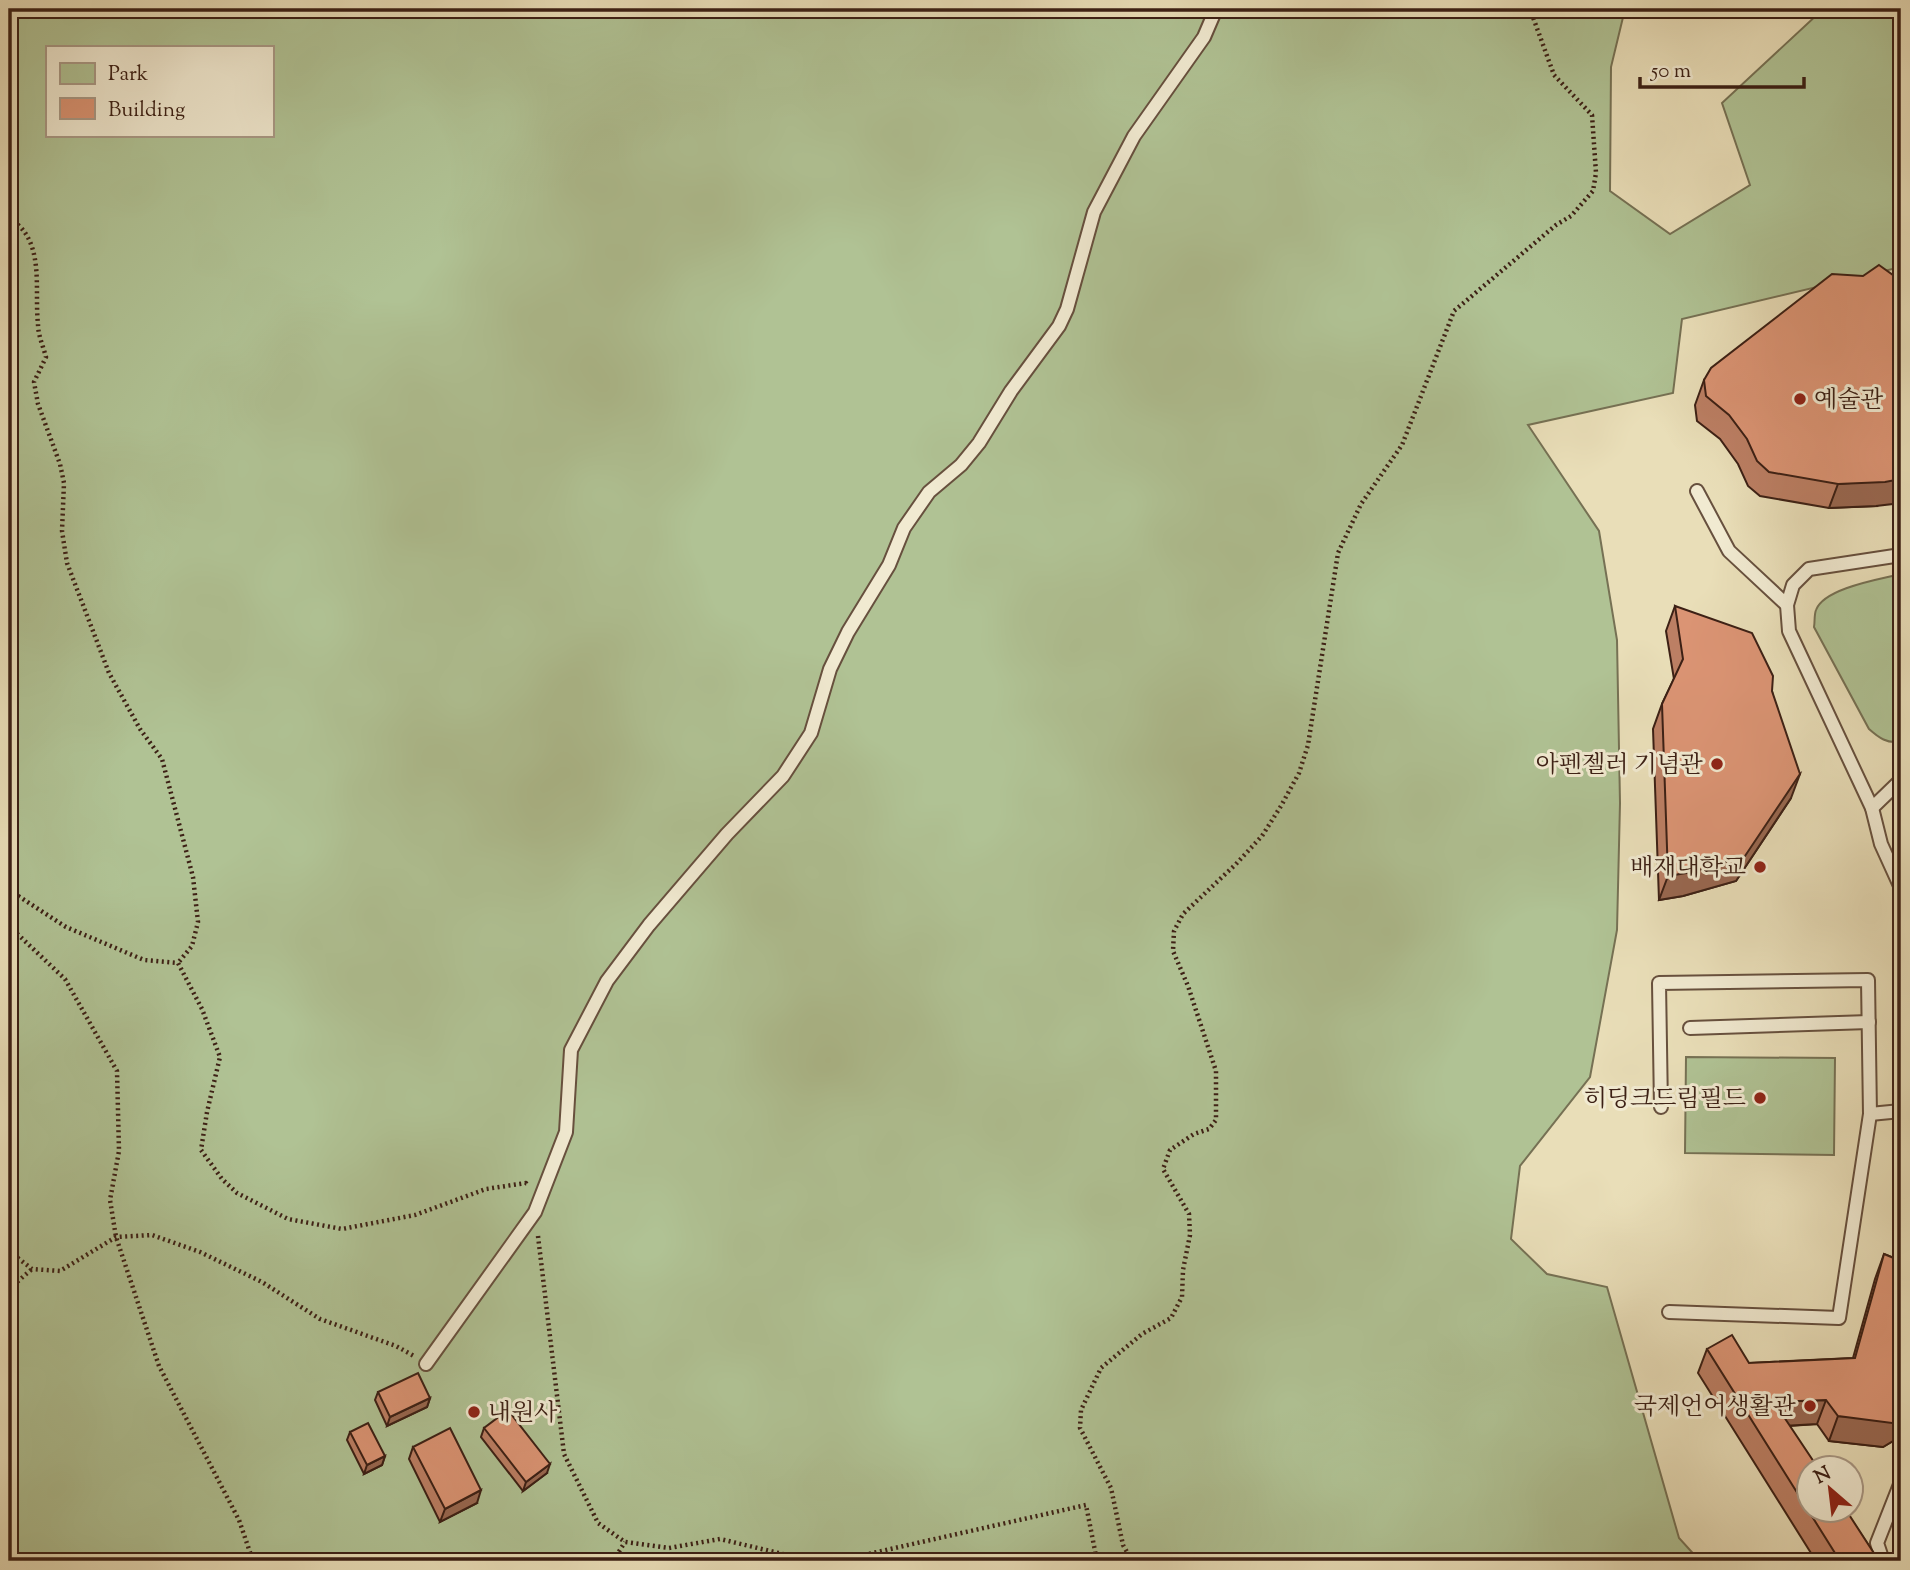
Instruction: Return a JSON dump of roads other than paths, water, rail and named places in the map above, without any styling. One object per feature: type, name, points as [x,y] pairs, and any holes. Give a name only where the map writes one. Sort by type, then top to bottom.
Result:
[{"type":"lane","points":[[426,1364],[535,1212],[566,1132],[571,1050],[607,981],[649,925],[727,834],[783,776],[811,733],[830,668],[848,632],[889,565],[904,528],[929,492],[961,465],[979,443],[1011,391],[1059,326],[1067,309],[1094,212],[1134,136],[1203,37],[1216,9]]},
{"type":"lane","points":[[1696,491],[1730,551],[1787,605]]},
{"type":"lane","points":[[1901,555],[1809,569],[1793,585],[1787,605],[1789,631],[1872,808],[1881,844],[1901,888]]},
{"type":"lane","points":[[1872,808],[1901,780]]},
{"type":"lane","points":[[1661,1107],[1659,983],[1868,980],[1870,1114],[1839,1318],[1669,1312]]},
{"type":"lane","points":[[1690,1028],[1869,1023]]},
{"type":"lane","points":[[1870,1114],[1901,1111]]},
{"type":"lane","points":[[1883,1561],[1877,1543],[1901,1482]]},
{"type":"place","name":"예술관","points":[[1800,399]]},
{"type":"place","name":"아펜젤러 기념관","points":[[1717,764]]},
{"type":"place","name":"배재대학교","points":[[1760,867]]},
{"type":"place","name":"히딩크드림필드","points":[[1760,1098]]},
{"type":"place","name":"국제언어생활관","points":[[1810,1406]]},
{"type":"place","name":"내원사","points":[[474,1412]]}]
